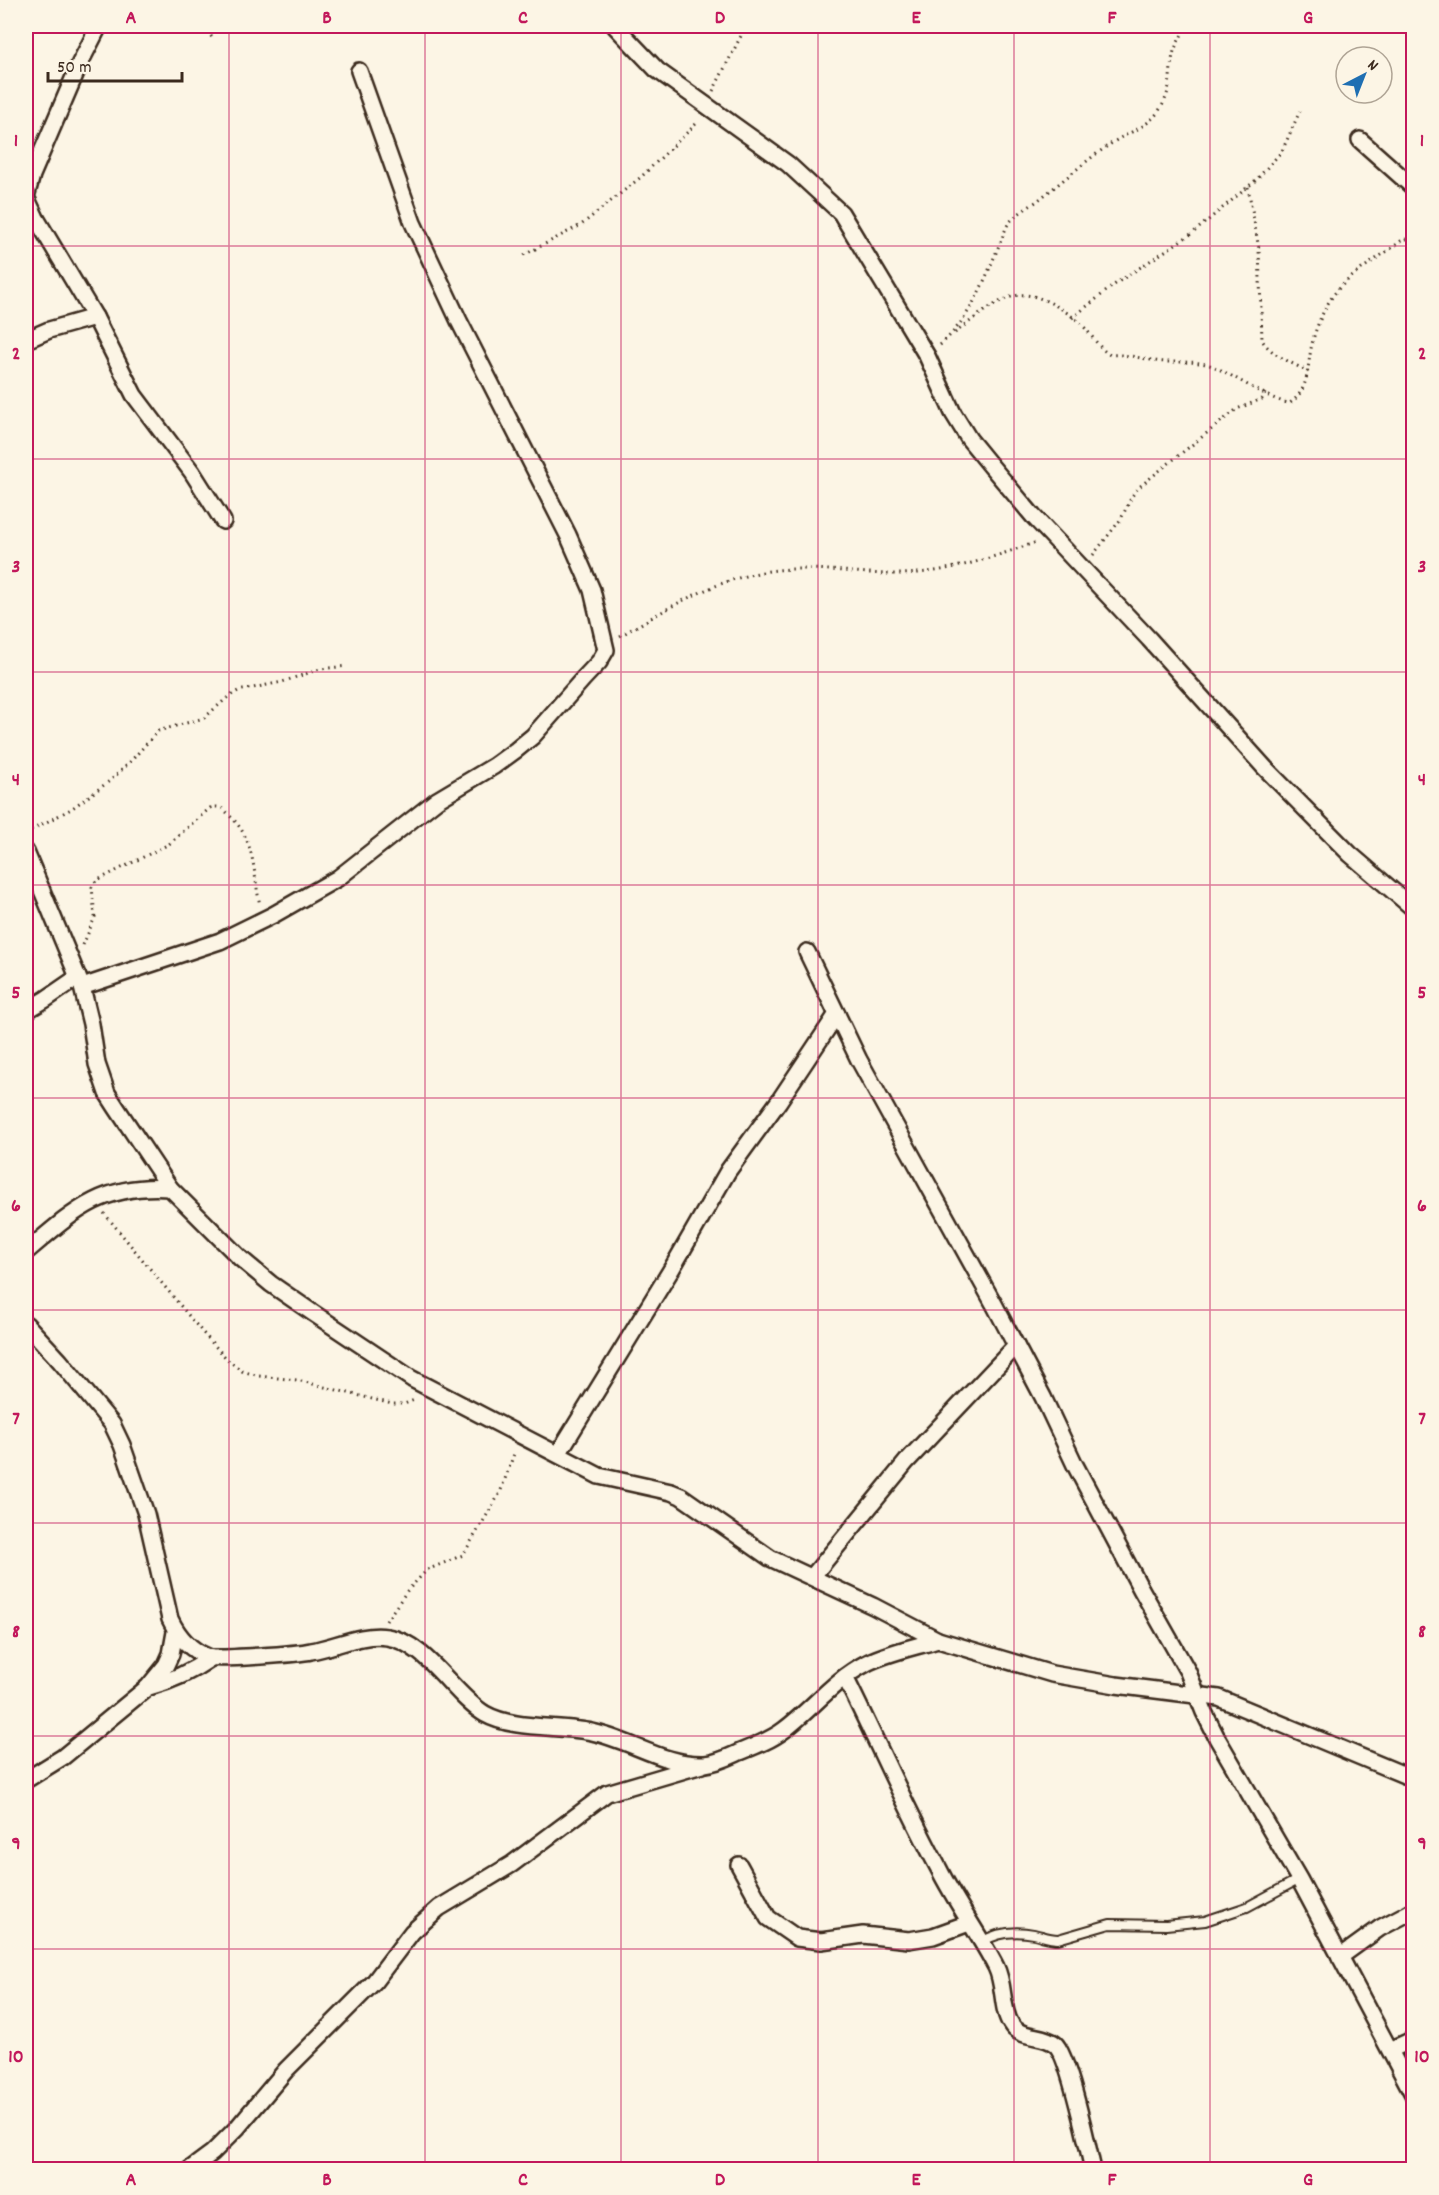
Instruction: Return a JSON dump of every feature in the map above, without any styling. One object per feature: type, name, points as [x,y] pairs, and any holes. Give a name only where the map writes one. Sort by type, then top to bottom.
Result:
[{"type":"street","points":[[99,26],[80,63],[32,176],[26,197],[95,317],[134,395],[192,472],[223,521]]},
{"type":"street","points":[[615,26],[647,61],[788,164],[841,213],[927,356],[944,396],[969,439],[1052,537],[1149,639],[1265,768],[1367,870],[1413,909]]},
{"type":"street","points":[[26,1011],[78,976],[220,941],[338,878],[437,800],[495,766],[516,750],[532,736],[605,653],[605,644],[592,590],[568,535],[459,321],[413,224],[359,71]]},
{"type":"street","points":[[1360,140],[1413,188]]},
{"type":"street","points":[[26,340],[50,330],[95,317]]},
{"type":"street","points":[[26,852],[78,976],[91,1024],[97,1064],[107,1093],[170,1188],[256,1272],[313,1313],[433,1391],[599,1476],[681,1496],[770,1558],[938,1640],[1052,1674],[1226,1700],[1413,1779]]},
{"type":"street","points":[[807,952],[878,1096],[1016,1346],[1075,1465],[1188,1672],[1222,1748],[1299,1879],[1413,2096]]},
{"type":"street","points":[[558,1454],[671,1270],[728,1171],[837,1014]]},
{"type":"street","points":[[26,1252],[94,1200],[130,1188],[170,1188]]},
{"type":"street","points":[[26,1327],[60,1361],[112,1424],[122,1445],[146,1514],[175,1632],[193,1649],[211,1658]]},
{"type":"street","points":[[812,1577],[907,1461],[1016,1346]]},
{"type":"street","points":[[26,1780],[63,1757],[148,1687],[166,1665],[171,1654],[175,1632]]},
{"type":"street","points":[[148,1687],[170,1681],[211,1658],[310,1652],[376,1636],[397,1639],[419,1653],[476,1707],[493,1718],[535,1726],[594,1732],[650,1753],[706,1764]]},
{"type":"street","points":[[189,2169],[212,2153],[237,2128],[286,2070],[374,1982],[412,1932],[439,1908],[512,1864],[612,1790],[675,1775],[721,1760],[782,1732],[845,1677],[866,1663],[938,1640]]},
{"type":"street","points":[[845,1677],[881,1749],[914,1824],[1000,1976],[1008,2019],[1013,2028],[1022,2033],[1048,2039],[1060,2049],[1093,2169]]},
{"type":"street","points":[[739,1865],[768,1918],[797,1938],[821,1941],[863,1935],[909,1940],[933,1936],[969,1923]]},
{"type":"street","points":[[1340,1957],[1380,1928],[1413,1910]]},
{"type":"street","points":[[1390,2050],[1413,2039]]},
{"type":"lane","points":[[981,1942],[1003,1933],[1020,1932],[1058,1939],[1110,1924],[1166,1925],[1205,1921],[1246,1907],[1299,1879]]},
{"type":"path","points":[[204,26],[213,39]]},
{"type":"path","points":[[524,255],[581,225],[606,206],[669,152],[701,119],[708,107],[715,85],[746,26]]},
{"type":"path","points":[[955,333],[985,280],[1011,220],[1071,172],[1157,114],[1167,97],[1172,80],[1173,53],[1186,26]]},
{"type":"path","points":[[1072,318],[1118,282],[1194,232],[1248,187],[1282,151],[1300,111]]},
{"type":"path","points":[[1248,187],[1259,249],[1263,342],[1284,359],[1309,372]]},
{"type":"path","points":[[927,356],[985,310],[1018,295],[1033,296],[1052,304],[1072,318],[1110,355],[1142,357],[1155,361],[1205,363],[1280,402],[1291,403],[1301,391],[1309,372],[1311,349],[1335,293],[1401,241],[1413,236]]},
{"type":"path","points":[[1082,568],[1121,519],[1139,487],[1237,410],[1262,399],[1265,393]]},
{"type":"path","points":[[605,644],[688,596],[734,579],[768,571],[804,568],[895,574],[928,572],[968,566],[1052,537]]},
{"type":"path","points":[[26,832],[70,809],[111,780],[158,731],[204,718],[238,691],[282,682],[320,669],[347,666]]},
{"type":"path","points":[[78,976],[95,917],[92,887],[94,883],[169,844],[201,815],[216,806],[222,808],[237,822],[248,838],[263,920]]},
{"type":"path","points":[[94,1200],[203,1333],[229,1361],[242,1371],[259,1376],[297,1380],[392,1404],[404,1404],[433,1391]]},
{"type":"path","points":[[376,1636],[407,1591],[428,1570],[463,1555],[500,1493],[519,1435]]}]
